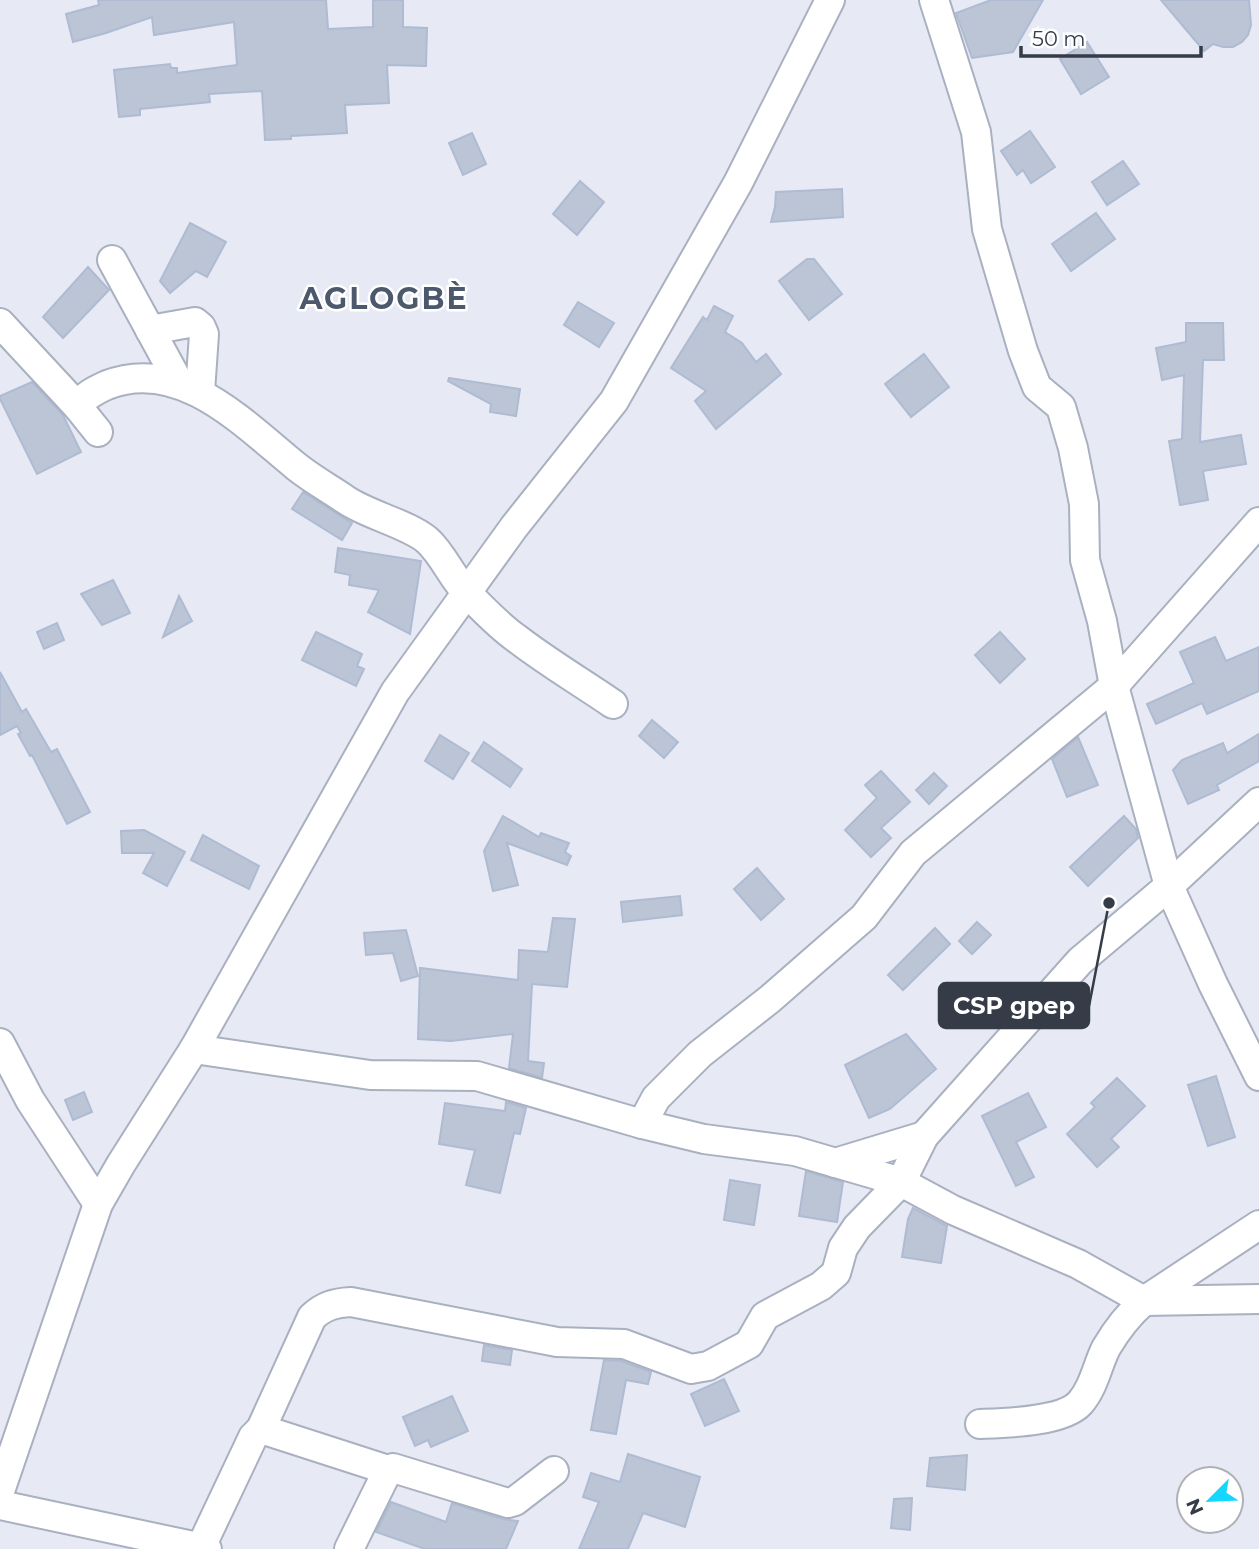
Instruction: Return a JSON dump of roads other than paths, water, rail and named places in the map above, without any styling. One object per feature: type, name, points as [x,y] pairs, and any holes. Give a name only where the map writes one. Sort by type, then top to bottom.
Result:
[{"type":"street","points":[[0,1491],[98,1204],[194,1049],[395,692],[465,592],[614,401],[738,183],[830,0]]},
{"type":"street","points":[[934,0],[976,132],[988,229],[1023,351],[1037,387],[1061,407],[1073,448],[1084,504],[1085,560],[1102,621],[1114,686],[1169,886],[1213,984],[1259,1076]]},
{"type":"street","points":[[112,260],[150,330],[189,388],[350,503],[424,537],[435,548],[465,592],[515,637],[613,704]]},
{"type":"street","points":[[150,330],[195,322],[201,327],[204,334],[189,388]]},
{"type":"street","points":[[0,323],[98,432]]},
{"type":"street","points":[[78,407],[81,400],[113,383],[137,379],[189,388]]},
{"type":"street","points":[[642,1124],[656,1098],[700,1054],[770,999],[864,917],[913,853],[1114,686],[1259,522]]},
{"type":"street","points":[[0,1506],[204,1548],[253,1437],[261,1429],[312,1317],[323,1307],[336,1303],[351,1302],[557,1342],[624,1344],[691,1369],[708,1366],[749,1344],[765,1316],[821,1286],[836,1273],[843,1248],[857,1227],[901,1182],[924,1136],[1080,961],[1169,886],[1259,802]]},
{"type":"street","points":[[0,1043],[30,1100],[98,1204]]},
{"type":"street","points":[[194,1049],[370,1075],[477,1076],[642,1124],[704,1139],[795,1151],[901,1182],[953,1210],[1078,1264],[1143,1301],[1259,1299]]},
{"type":"street","points":[[835,1163],[924,1136]]},
{"type":"street","points":[[980,1424],[1020,1422],[1056,1415],[1079,1404],[1092,1383],[1106,1349],[1131,1312],[1143,1301],[1259,1225]]},
{"type":"street","points":[[261,1429],[388,1470],[393,1468],[508,1503],[515,1501],[554,1471]]},
{"type":"street","points":[[349,1549],[388,1470]]},
{"type":"place","name":"CSP gpep","points":[[1109,903]]},
{"type":"district","name":"AGLOGBÈ","points":[[384,299]]}]
